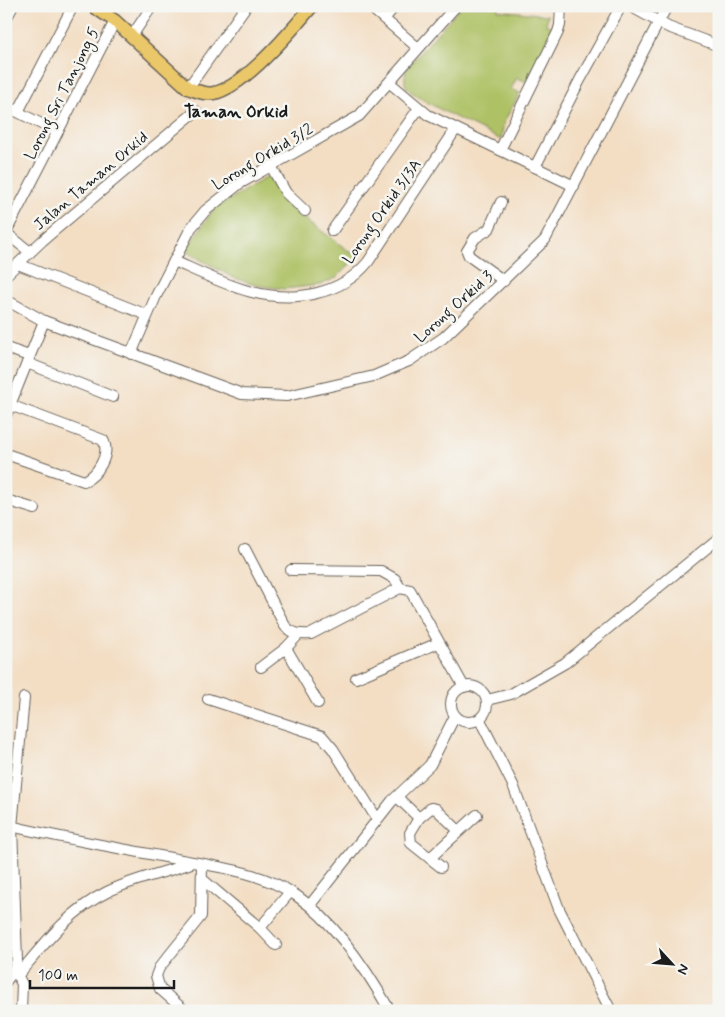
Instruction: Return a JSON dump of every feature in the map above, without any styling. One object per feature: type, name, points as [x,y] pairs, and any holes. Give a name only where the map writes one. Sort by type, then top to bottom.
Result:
[{"type":"main road","points":[[93,6],[115,21],[188,88],[200,93],[212,94],[222,91],[236,82],[275,48],[312,6]]},
{"type":"street","points":[[6,19],[13,6]]},
{"type":"street","points":[[18,112],[74,6]]},
{"type":"street","points":[[132,36],[152,6]]},
{"type":"street","points":[[188,88],[246,6]]},
{"type":"street","points":[[369,6],[418,48]]},
{"type":"street","points":[[384,19],[396,6]]},
{"type":"street","name":"Lorong Orkid 3/2","points":[[131,354],[147,315],[174,261],[195,224],[212,204],[239,184],[348,124],[369,106],[456,6]]},
{"type":"street","points":[[500,150],[558,32],[561,6]]},
{"type":"street","points":[[535,167],[580,80],[622,6]]},
{"type":"street","points":[[630,6],[658,21],[719,46]]},
{"type":"street","name":"Lorong Orkid 3","points":[[6,300],[44,321],[242,394],[287,396],[374,376],[409,361],[443,338],[540,246],[574,186],[667,6]]},
{"type":"street","name":"Lorong Sri Tanjong 5","points":[[6,233],[115,21]]},
{"type":"street","points":[[390,83],[419,108],[456,129],[574,186]]},
{"type":"street","points":[[6,106],[57,132]]},
{"type":"street","points":[[332,231],[419,108]]},
{"type":"street","name":"Jalan Taman Orkid","points":[[6,276],[30,252],[196,111]]},
{"type":"street","name":"Lorong Orkid 3/3A","points":[[174,261],[236,288],[270,296],[302,296],[340,285],[354,277],[368,262],[456,129]]},
{"type":"street","points":[[271,166],[286,193],[305,211]]},
{"type":"street","points":[[501,202],[489,228],[475,238],[467,251],[469,256],[504,281]]},
{"type":"street","points":[[6,233],[30,252]]},
{"type":"street","points":[[18,264],[147,315]]},
{"type":"street","points":[[6,415],[44,321]]},
{"type":"street","points":[[6,348],[28,360],[113,397]]},
{"type":"street","points":[[6,454],[84,481],[92,478],[102,461],[105,448],[103,440],[10,405]]},
{"type":"street","points":[[6,500],[35,509]]},
{"type":"street","points":[[487,700],[511,694],[565,663],[719,538]]},
{"type":"street","points":[[245,549],[285,626],[289,631],[299,634],[311,634],[400,588],[406,588],[414,593],[438,643],[464,687]]},
{"type":"street","points":[[291,570],[381,571],[395,579],[400,588]]},
{"type":"street","points":[[261,667],[286,648],[299,634]]},
{"type":"street","points":[[356,678],[438,643]]},
{"type":"street","points":[[286,648],[318,704]]},
{"type":"street","points":[[470,686],[481,690],[487,700],[486,711],[480,720],[466,723],[455,716],[452,711],[454,694],[464,687],[470,686]]},
{"type":"street","points":[[22,1011],[22,984],[16,972],[17,950],[9,826],[24,698]]},
{"type":"street","points":[[208,699],[322,736],[334,749],[377,819]]},
{"type":"street","points":[[310,905],[377,819],[396,797],[430,765],[455,716]]},
{"type":"street","points":[[480,720],[514,785],[555,899],[611,1011]]},
{"type":"street","points":[[396,797],[419,818]]},
{"type":"street","points":[[441,867],[409,839],[410,833],[419,818],[431,808],[436,809],[459,831]]},
{"type":"street","points":[[430,858],[477,815]]},
{"type":"street","points":[[9,826],[197,863],[250,876],[290,892],[310,905],[323,917],[350,951],[390,1011]]},
{"type":"street","points":[[185,1011],[160,989],[156,976],[159,968],[201,916],[202,879],[197,863]]},
{"type":"street","points":[[6,981],[52,934],[98,897],[120,887],[197,863]]},
{"type":"street","points":[[202,879],[260,928],[276,945]]},
{"type":"street","points":[[260,928],[290,892]]},
{"type":"green space","points":[[461,6],[498,6],[498,10],[548,15],[546,25],[554,27],[553,33],[527,82],[517,78],[511,89],[520,93],[504,122],[501,140],[423,100],[407,88],[405,84],[406,69]]},
{"type":"green space","points":[[270,175],[285,204],[357,257],[336,278],[320,285],[284,289],[255,285],[232,277],[185,251],[214,209]]},
{"type":"district","name":"Taman Orkid","points":[[236,111]]}]
